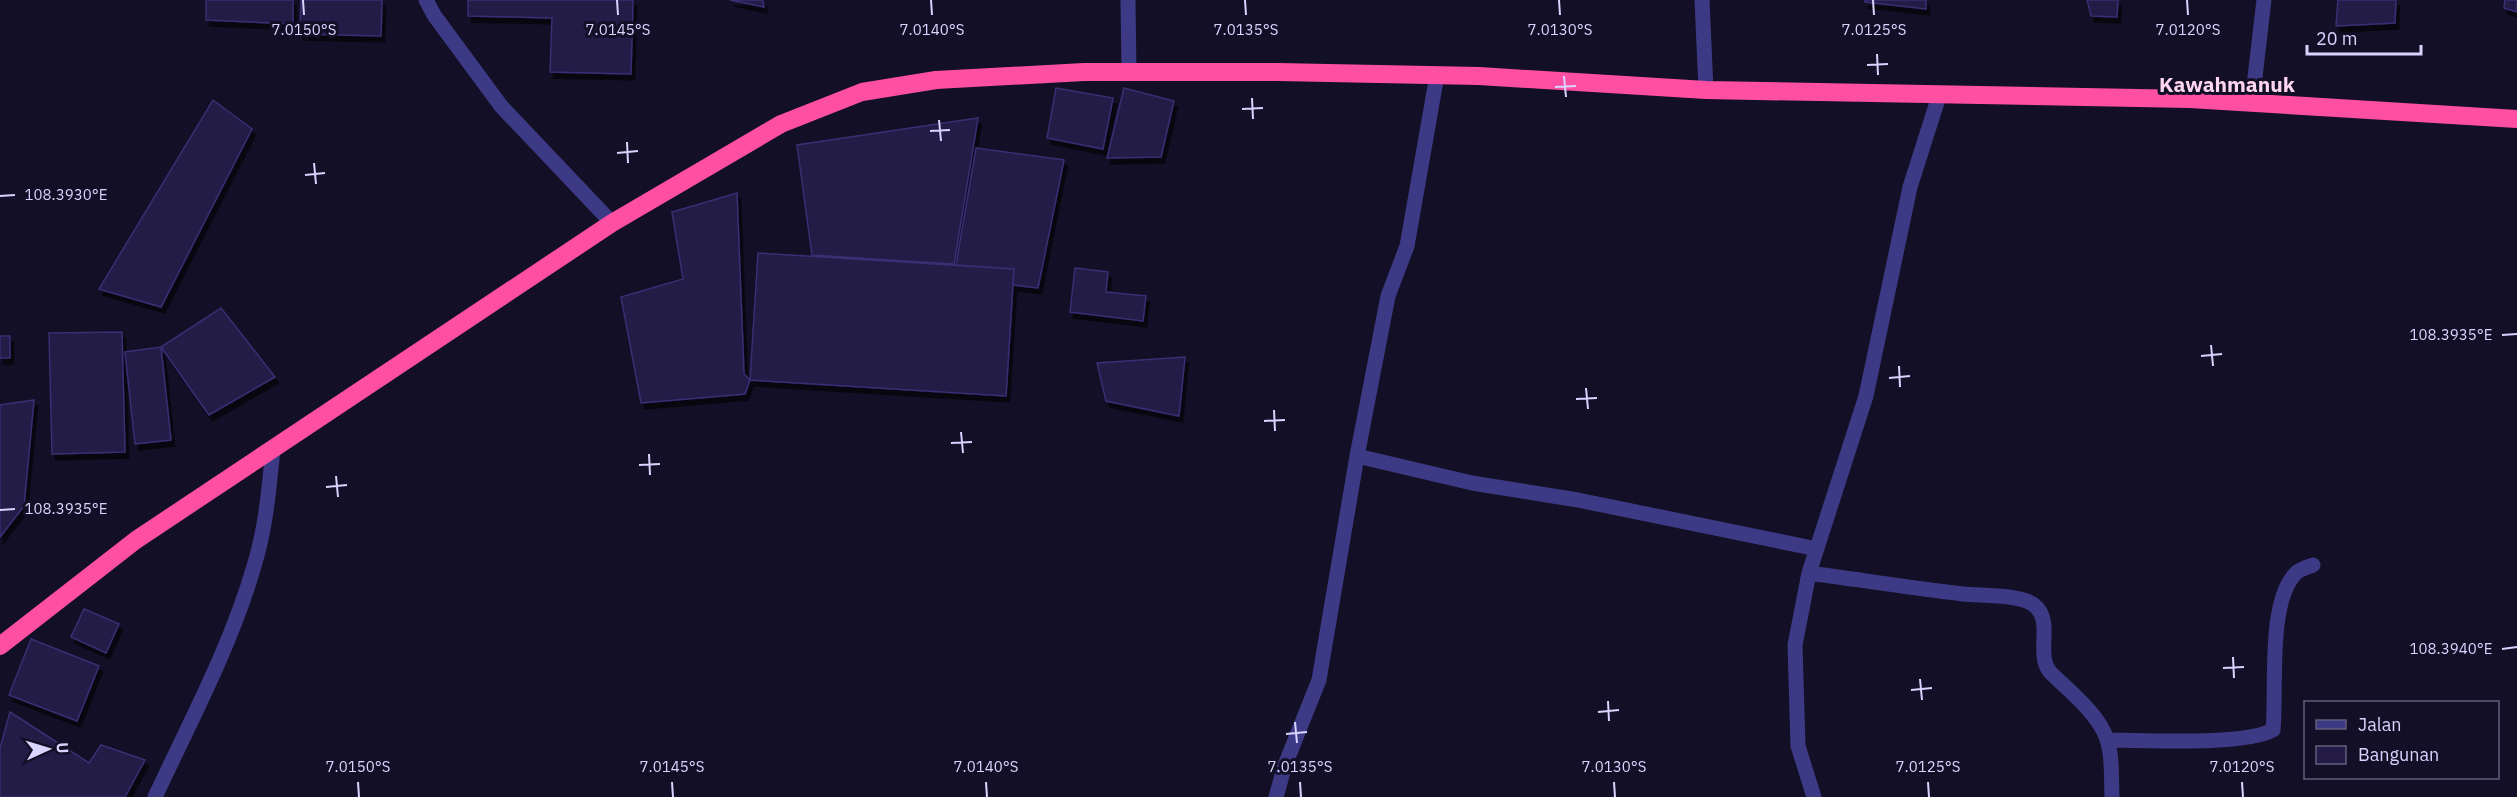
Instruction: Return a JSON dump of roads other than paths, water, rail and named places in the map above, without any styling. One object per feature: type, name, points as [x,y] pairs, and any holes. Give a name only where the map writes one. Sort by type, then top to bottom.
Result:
[{"type":"highway","points":[[0,646],[136,540],[612,224],[781,124],[862,92],[936,80],[1084,72],[1437,75],[1706,90],[2190,99],[2517,119]]},
{"type":"street","points":[[426,0],[434,15],[501,106],[612,224]]},
{"type":"street","points":[[1128,0],[1129,72]]},
{"type":"street","points":[[1702,0],[1706,90]]},
{"type":"street","points":[[2252,103],[2264,0]]},
{"type":"street","points":[[1276,797],[1285,765],[1319,680],[1357,456],[1388,296],[1407,246],[1437,75]]},
{"type":"street","points":[[1814,797],[1798,746],[1795,645],[1809,573],[1866,396],[1910,187],[1939,96]]},
{"type":"street","points":[[155,797],[229,634],[255,566],[268,504],[273,449]]},
{"type":"street","points":[[1357,456],[1472,483],[1578,500],[1816,549]]},
{"type":"street","points":[[2107,740],[2214,740],[2265,735],[2273,730],[2278,612],[2284,592],[2297,571],[2313,565]]},
{"type":"street","points":[[1809,573],[2023,599],[2035,605],[2043,617],[2044,661],[2049,671],[2065,685],[2104,732],[2111,759],[2112,797]]},
{"type":"district","name":"Kawahmanuk","points":[[2227,85]]}]
